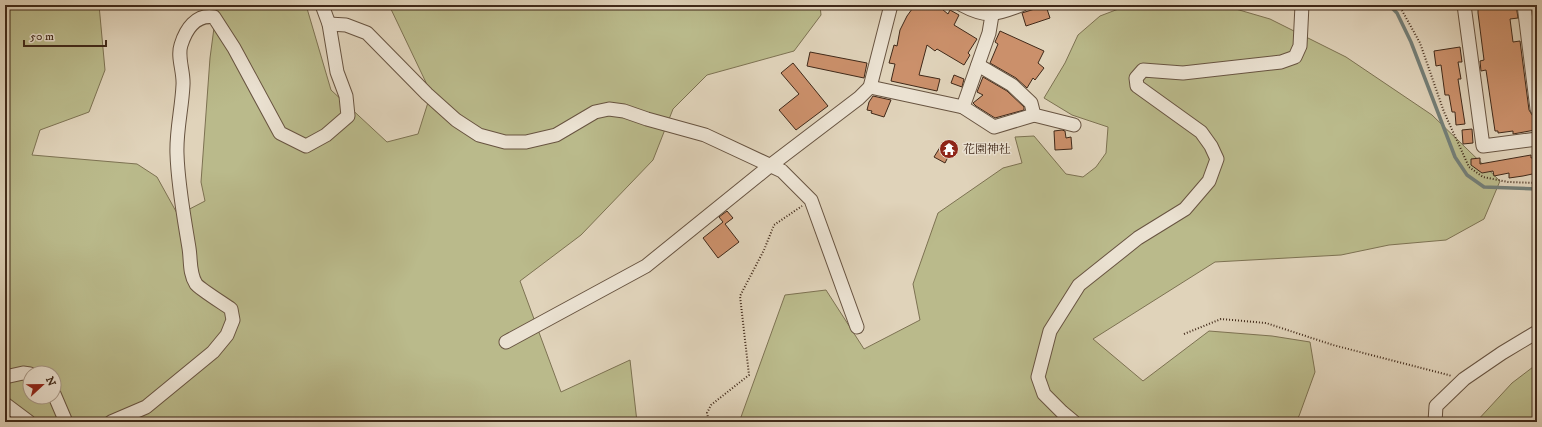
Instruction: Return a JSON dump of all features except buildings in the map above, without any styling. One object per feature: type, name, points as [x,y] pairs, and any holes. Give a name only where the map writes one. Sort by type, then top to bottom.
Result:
[{"type":"street","points":[[111,422],[146,407],[213,352],[227,335],[233,320],[231,309],[196,284],[190,269],[177,154],[184,83],[180,47],[186,32],[192,23],[206,15],[214,17],[234,48],[280,133],[306,146],[326,135],[348,116],[346,96],[337,72],[329,24],[322,5]]},
{"type":"street","points":[[506,342],[646,266],[771,165],[859,98],[870,87],[891,5]]},
{"type":"street","points":[[962,5],[982,14],[992,15],[1021,5]]},
{"type":"street","points":[[1074,422],[1044,394],[1038,377],[1050,331],[1079,284],[1138,238],[1185,209],[1209,181],[1217,159],[1211,146],[1201,132],[1137,86],[1136,78],[1143,70],[1183,73],[1281,62],[1295,57],[1300,46],[1302,5]]},
{"type":"street","points":[[1464,5],[1483,146],[1537,139]]},
{"type":"street","points":[[1524,5],[1537,109]]},
{"type":"street","points":[[963,107],[990,33],[992,15]]},
{"type":"street","points":[[329,24],[346,25],[367,33],[427,94],[456,120],[479,136],[505,142],[526,142],[556,135],[595,112],[609,109],[624,111],[647,119],[705,134],[782,171],[811,200],[857,327]]},
{"type":"street","points":[[978,65],[1012,84],[1031,103],[1034,115]]},
{"type":"street","points":[[870,87],[963,107],[994,127],[1034,115],[1074,125]]},
{"type":"street","points":[[1435,422],[1436,406],[1464,379],[1502,353],[1537,332]]},
{"type":"street","points":[[5,377],[22,373]]},
{"type":"street","points":[[5,404],[28,422]]},
{"type":"street","points":[[59,405],[66,422]]},
{"type":"path","points":[[1399,5],[1420,43],[1444,112],[1470,167],[1483,177],[1508,182],[1537,183]]},
{"type":"path","points":[[709,422],[707,413],[710,405],[749,375],[740,296],[764,250],[774,225],[811,200]]},
{"type":"path","points":[[1184,334],[1220,319],[1266,323],[1332,345],[1464,379]]},
{"type":"green space","points":[[5,5],[99,5],[105,70],[89,112],[40,130],[32,155],[137,164],[157,177],[178,215],[205,201],[201,182],[210,58],[217,5],[306,5],[331,90],[387,142],[418,134],[431,93],[389,5],[820,5],[821,15],[794,51],[707,75],[673,109],[653,160],[581,235],[520,281],[561,392],[630,360],[637,422],[5,422]]},
{"type":"green space","points":[[1129,5],[1222,5],[1270,19],[1346,57],[1432,115],[1500,181],[1484,219],[1446,240],[1389,245],[1341,255],[1215,262],[1093,339],[1143,381],[1209,331],[1272,336],[1310,342],[1315,372],[1299,416],[1294,422],[742,422],[741,417],[785,295],[826,290],[864,349],[920,320],[913,284],[938,213],[1003,168],[1022,163],[1015,137],[1034,136],[1066,174],[1083,177],[1096,167],[1106,153],[1108,127],[1072,115],[1044,98],[1065,63],[1078,35],[1100,16]]},
{"type":"green space","points":[[1537,364],[1537,422],[1476,422],[1512,383]]},
{"type":"waterway","points":[[1389,5],[1397,13],[1411,42],[1455,157],[1467,175],[1484,187],[1537,189]]},
{"type":"place","name":"花園神社","points":[[949,149]]}]
